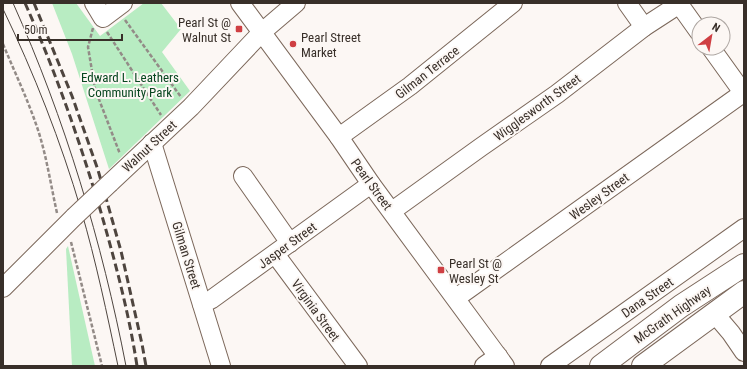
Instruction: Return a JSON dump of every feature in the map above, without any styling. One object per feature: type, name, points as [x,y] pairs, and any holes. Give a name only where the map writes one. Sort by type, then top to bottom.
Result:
[{"type":"highway","name":"McGrath Highway","points":[[602,366],[684,304],[744,265]]},
{"type":"highway","name":"McGrath Highway","points":[[643,366],[744,292]]},
{"type":"street","points":[[94,3],[104,18],[120,6]]},
{"type":"street","name":"Pearl Street","points":[[240,3],[339,137],[371,184],[456,298],[496,363]]},
{"type":"street","name":"Walnut Street","points":[[3,288],[65,217],[110,183],[191,107],[262,32],[296,3]]},
{"type":"street","name":"Gilman Terrace","points":[[339,137],[410,86],[512,3]]},
{"type":"street","points":[[628,3],[644,27]]},
{"type":"street","points":[[680,4],[691,20]]},
{"type":"street","name":"Wigglesworth Street","points":[[392,211],[557,94],[644,27],[680,4]]},
{"type":"street","points":[[717,56],[743,94]]},
{"type":"street","name":"Wesley Street","points":[[456,298],[743,94]]},
{"type":"street","name":"Gilman Street","points":[[152,143],[221,366]]},
{"type":"street","points":[[243,176],[290,243]]},
{"type":"street","name":"Jasper Street","points":[[202,304],[212,299],[371,184]]},
{"type":"street","name":"Dana Street","points":[[550,366],[744,228]]},
{"type":"street","name":"Virginia Street","points":[[275,254],[358,366]]},
{"type":"street","points":[[714,313],[731,333],[744,352]]},
{"type":"path","points":[[120,6],[184,101]]},
{"type":"path","points":[[94,22],[88,47],[95,89],[122,158]]},
{"type":"path","points":[[106,31],[164,120]]},
{"type":"path","points":[[3,44],[30,108],[65,217]]},
{"type":"path","points":[[68,238],[71,242],[102,366]]},
{"type":"green space","name":"Edward L. Leathers Community Park","points":[[52,3],[76,3],[100,36],[144,3],[161,3],[181,29],[162,52],[190,91],[109,169],[72,54]]},
{"type":"green space","points":[[68,246],[95,366],[72,366],[66,249]]},
{"type":"tram line","points":[[13,3],[49,91],[80,182],[106,273],[126,366]]},
{"type":"tram line","points":[[3,9],[46,108],[65,159],[96,268],[118,366]]},
{"type":"railway","points":[[25,3],[56,79],[92,183],[121,287],[137,366]]},
{"type":"railway","points":[[34,3],[72,96],[98,170],[121,251],[146,366]]},
{"type":"place","name":"Pearl St @ Walnut St","points":[[239,29]]},
{"type":"place","name":"Pearl Street Market","points":[[293,44]]},
{"type":"place","name":"Pearl St @ Wesley St","points":[[441,270]]}]
